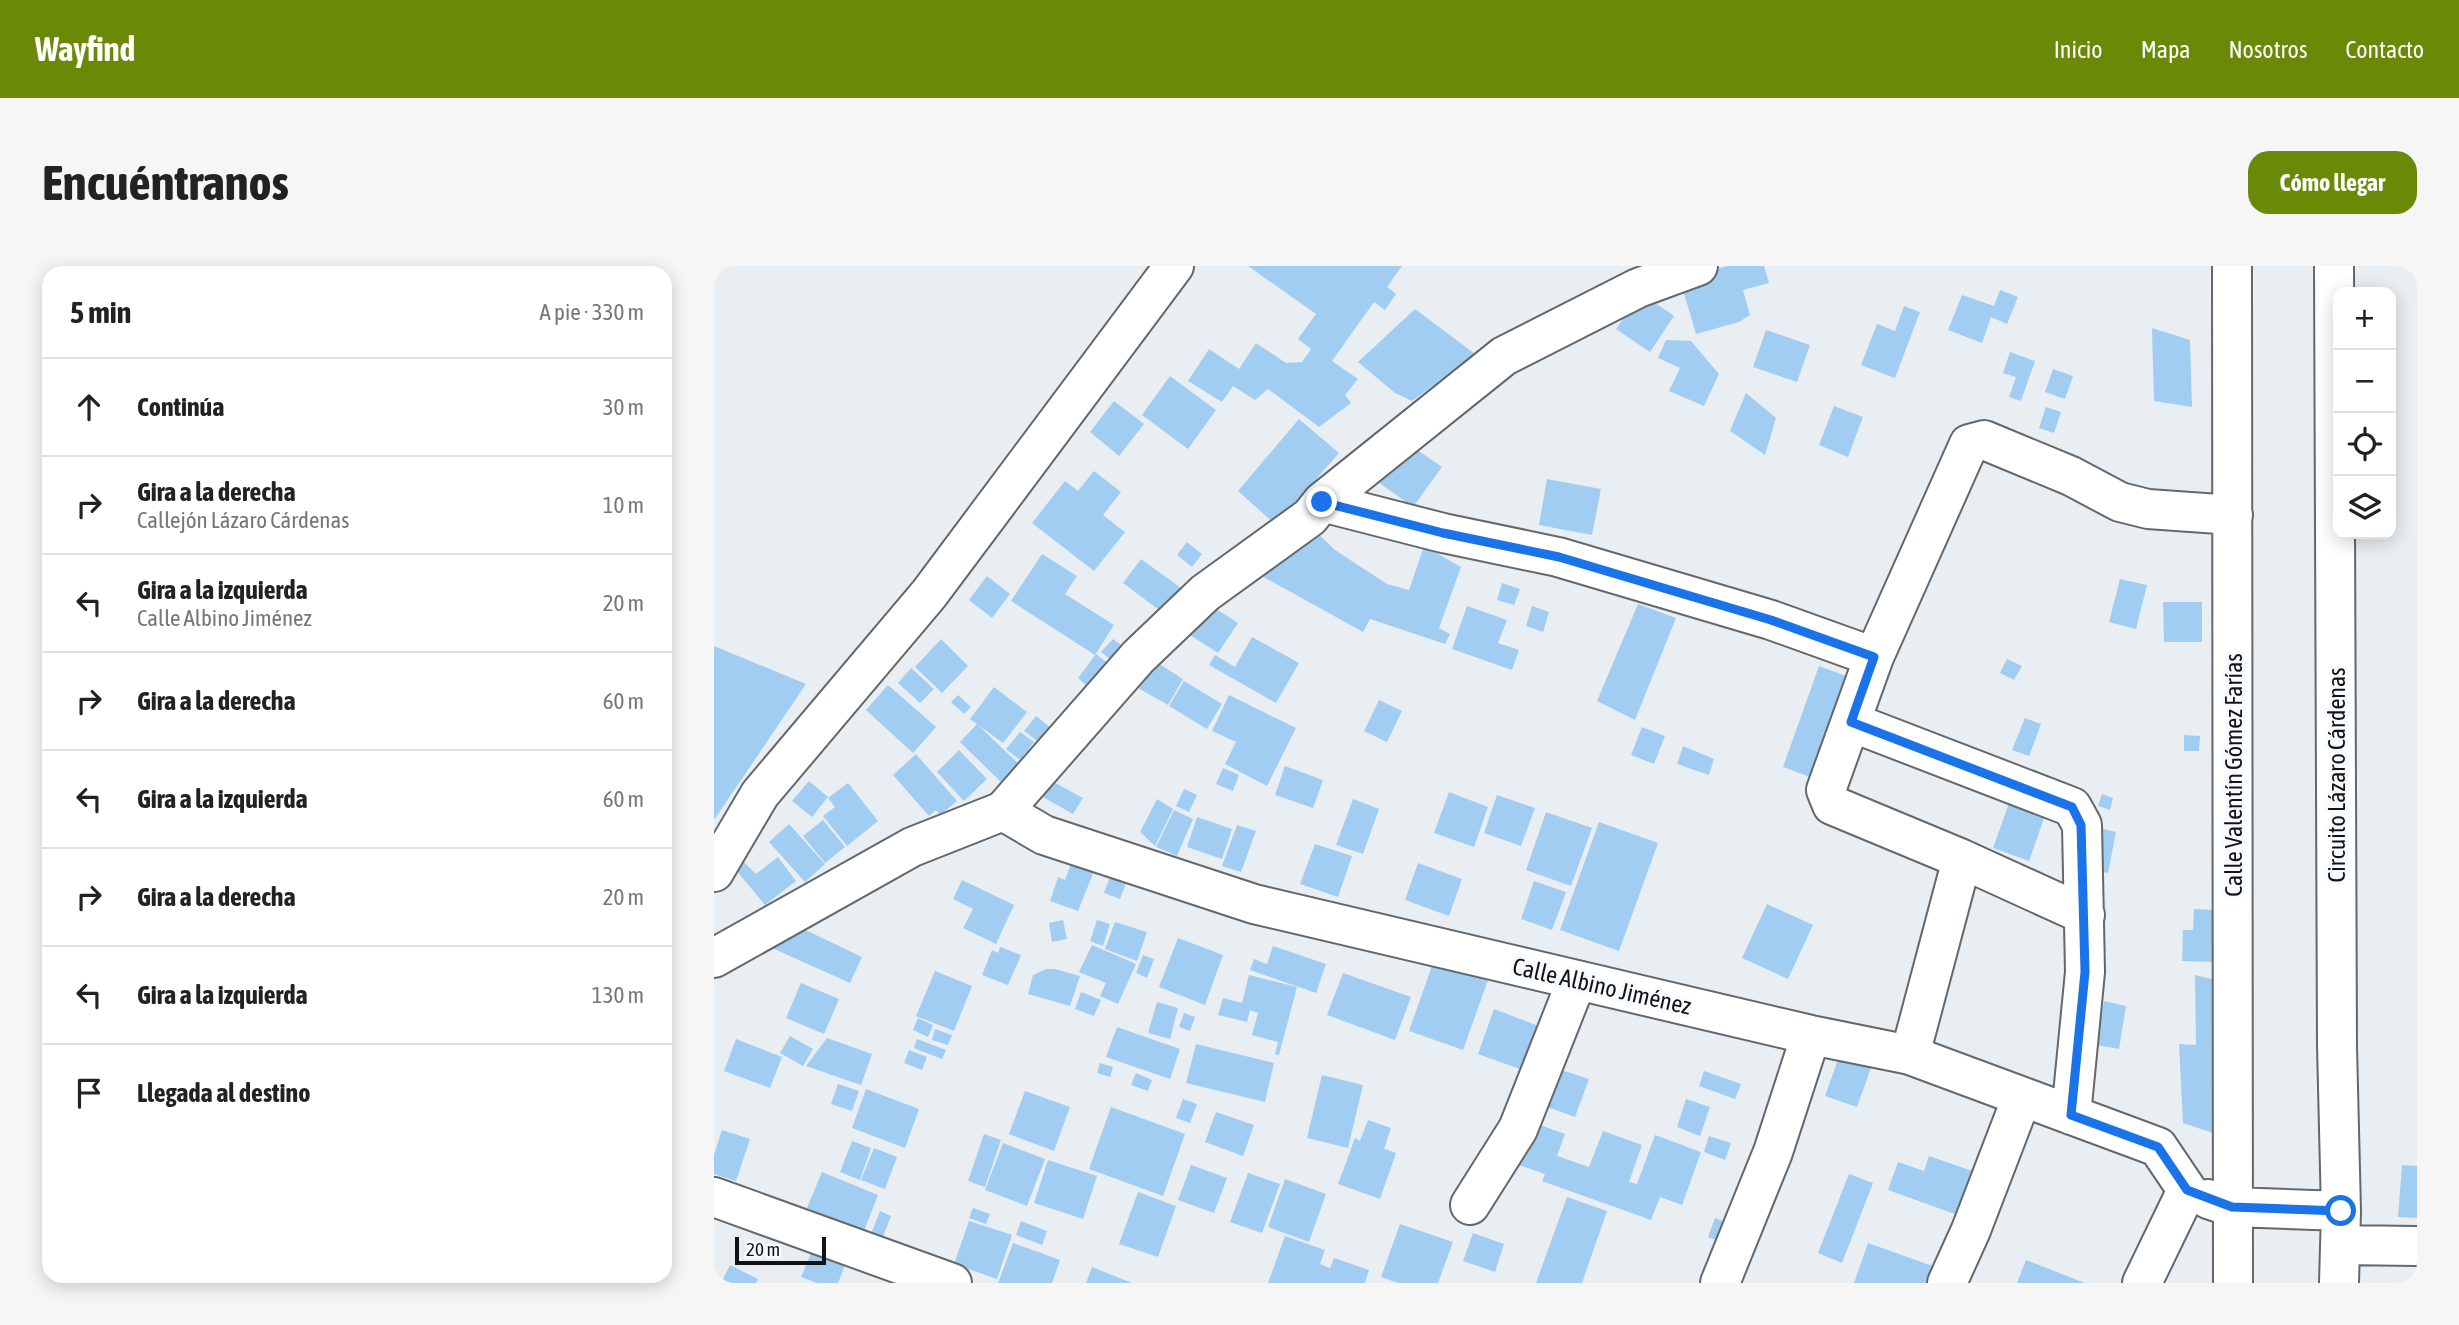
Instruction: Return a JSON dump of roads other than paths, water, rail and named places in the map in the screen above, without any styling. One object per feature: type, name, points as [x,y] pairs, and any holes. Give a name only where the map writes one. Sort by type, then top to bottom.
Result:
[{"type":"street","points":[[714,872],[760,794],[929,594],[1174,266]]},
{"type":"street","points":[[714,958],[912,847],[1003,811],[1138,657],[1205,593],[1310,517],[1322,502],[1504,356],[1625,277],[1698,266]]},
{"type":"street","name":"Calle Valentín Gómez Farías","points":[[2232,266],[2233,1283]]},
{"type":"street","name":"Circuito Lázaro Cárdenas","points":[[2334,266],[2339,1283]]},
{"type":"street","points":[[2085,915],[1962,859],[1832,805],[1826,790],[1874,657],[1969,444],[1984,440],[2071,476],[2120,502],[2148,509],[2233,515]]},
{"type":"street","points":[[1322,502],[1443,533],[1559,557],[1771,620],[1874,657]]},
{"type":"street","points":[[1851,722],[2072,807],[2081,825],[2085,972],[2071,1115]]},
{"type":"street","name":"Calle Albino Jiménez","points":[[1003,811],[1044,835],[1254,904],[1811,1035],[1910,1055],[2158,1147],[2187,1190]]},
{"type":"street","points":[[1910,1055],[1962,859]]},
{"type":"street","points":[[1470,1205],[1518,1129],[1577,980]]},
{"type":"street","points":[[1720,1283],[1773,1152],[1811,1035]]},
{"type":"street","points":[[1947,1283],[1971,1230],[2022,1097]]},
{"type":"street","points":[[2142,1283],[2187,1190],[2232,1207],[2417,1246]]},
{"type":"street","points":[[714,1197],[953,1283]]}]
